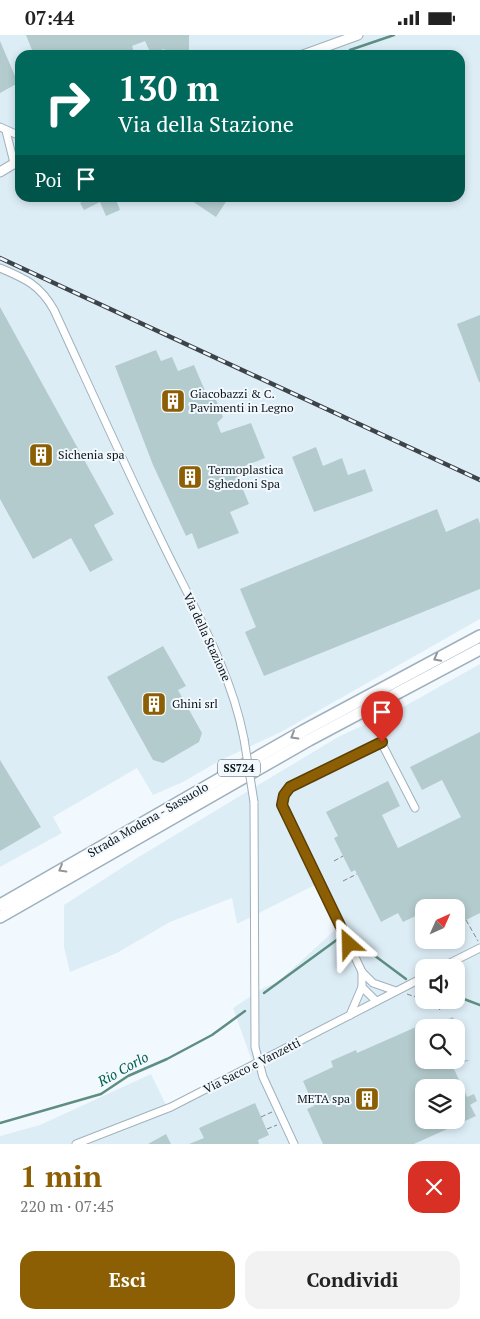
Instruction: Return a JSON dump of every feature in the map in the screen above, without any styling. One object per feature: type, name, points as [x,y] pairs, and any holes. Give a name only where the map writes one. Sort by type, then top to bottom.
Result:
[{"type":"highway","name":"Strada Modena - Sassuolo","points":[[0,905],[303,731],[480,636]]},
{"type":"highway","name":"Strada Modena - Sassuolo","points":[[0,917],[309,740],[480,649]]},
{"type":"street","points":[[317,50],[358,35]]},
{"type":"street","points":[[3,129],[15,135]]},
{"type":"street","points":[[3,129],[15,156]]},
{"type":"street","points":[[0,172],[15,162]]},
{"type":"street","name":"Via della Stazione","points":[[0,268],[20,276],[40,289],[54,310],[229,684],[244,739],[254,802],[255,1047],[263,1077],[294,1144]]},
{"type":"street","points":[[396,991],[373,983],[362,972],[282,805],[284,795],[290,787],[382,742],[415,808]]},
{"type":"street","points":[[455,959],[479,945]]},
{"type":"street","points":[[350,1015],[362,987],[362,972]]},
{"type":"street","name":"Via Sacco e Vanzetti","points":[[76,1144],[172,1107],[415,982]]},
{"type":"street","points":[[373,983],[376,1001]]},
{"type":"street","points":[[362,987],[376,1001]]},
{"type":"path","points":[[334,861],[343,856]]},
{"type":"path","points":[[343,881],[357,875]]},
{"type":"path","points":[[466,920],[479,945]]},
{"type":"path","points":[[407,994],[415,997]]},
{"type":"path","points":[[261,1117],[272,1111]]},
{"type":"path","points":[[267,1129],[278,1124]]},
{"type":"shaded area","points":[[0,35],[480,35],[480,619],[281,732],[221,760],[183,782],[153,795],[137,768],[53,817],[62,833],[0,867]]},
{"type":"shaded area","points":[[480,664],[480,1144],[0,1144],[0,1136],[40,1125],[151,1074],[166,1105],[252,1061],[233,1008],[263,988],[277,983],[336,929],[315,885],[237,924],[232,898],[170,922],[117,953],[70,972],[64,947],[64,905],[137,858],[338,737],[405,706]]},
{"type":"building","points":[[26,35],[189,35],[189,50],[149,50],[145,41],[132,46],[133,50],[32,50]]},
{"type":"building","points":[[0,41],[15,76],[15,85],[0,93]]},
{"type":"building","points":[[82,202],[100,202],[84,210],[80,203]]},
{"type":"building","points":[[100,202],[117,202],[120,210],[106,216]]},
{"type":"building","points":[[194,202],[226,202],[216,217]]},
{"type":"building","name":"Sichenia spa","points":[[0,307],[114,514],[94,525],[113,560],[90,572],[71,538],[33,559],[0,499]]},
{"type":"building","points":[[480,315],[480,382],[479,382],[457,324]]},
{"type":"building","points":[[156,350],[161,361],[172,357],[178,371],[194,365],[206,393],[212,390],[223,417],[217,423],[221,433],[251,423],[265,458],[235,470],[249,504],[230,512],[239,533],[198,549],[192,533],[186,536],[153,465],[115,366]]},
{"type":"building","points":[[316,447],[323,466],[342,458],[348,475],[365,469],[373,491],[314,512],[292,457]]},
{"type":"building","points":[[437,509],[446,532],[478,518],[480,524],[480,589],[264,676],[245,632],[256,627],[240,589]]},
{"type":"building","name":"Ghini srl","points":[[163,646],[186,686],[178,690],[202,733],[199,742],[163,763],[153,760],[107,677]]},
{"type":"building","points":[[480,732],[480,913],[465,920],[465,899],[415,899],[415,916],[403,922],[398,913],[381,922],[355,870],[351,872],[334,838],[338,836],[326,812],[388,781],[400,806],[382,815],[398,848],[461,817],[442,780],[422,790],[410,767]]},
{"type":"building","points":[[0,760],[41,827],[0,851]]},
{"type":"building","name":"META spa","points":[[415,1027],[415,1069],[454,1069],[459,1079],[415,1079],[415,1129],[447,1129],[414,1144],[323,1144],[307,1109],[314,1106],[303,1081],[333,1067],[331,1061],[356,1050],[357,1053]]},
{"type":"building","name":"META spa","points":[[465,1093],[467,1097],[474,1094],[477,1101],[470,1105],[476,1116],[465,1121]]},
{"type":"building","points":[[255,1103],[269,1135],[258,1140],[259,1144],[189,1144],[204,1138],[199,1128]]},
{"type":"building","points":[[166,1134],[171,1144],[148,1144]]},
{"type":"waterway","points":[[350,50],[394,35]]},
{"type":"waterway","name":"Rio Corlo","points":[[264,993],[338,939]]},
{"type":"waterway","name":"Rio Corlo","points":[[355,941],[406,979]]},
{"type":"waterway","name":"Rio Corlo","points":[[465,999],[480,1005]]},
{"type":"waterway","name":"Rio Corlo","points":[[0,1123],[101,1094],[128,1076],[167,1059],[212,1035],[245,1011]]},
{"type":"railway","points":[[0,258],[480,480]]},
{"type":"place","name":"Giacobazzi & C. Pavimenti in Legno","points":[[173,401]]},
{"type":"place","name":"Sichenia spa","points":[[41,455]]},
{"type":"place","name":"Termoplastica Sghedoni Spa","points":[[190,477]]},
{"type":"place","name":"Ghini srl","points":[[154,704]]},
{"type":"place","name":"META spa","points":[[367,1099]]},
{"type":"route","points":[[349,944],[282,805],[284,795],[290,787],[382,742]]}]
